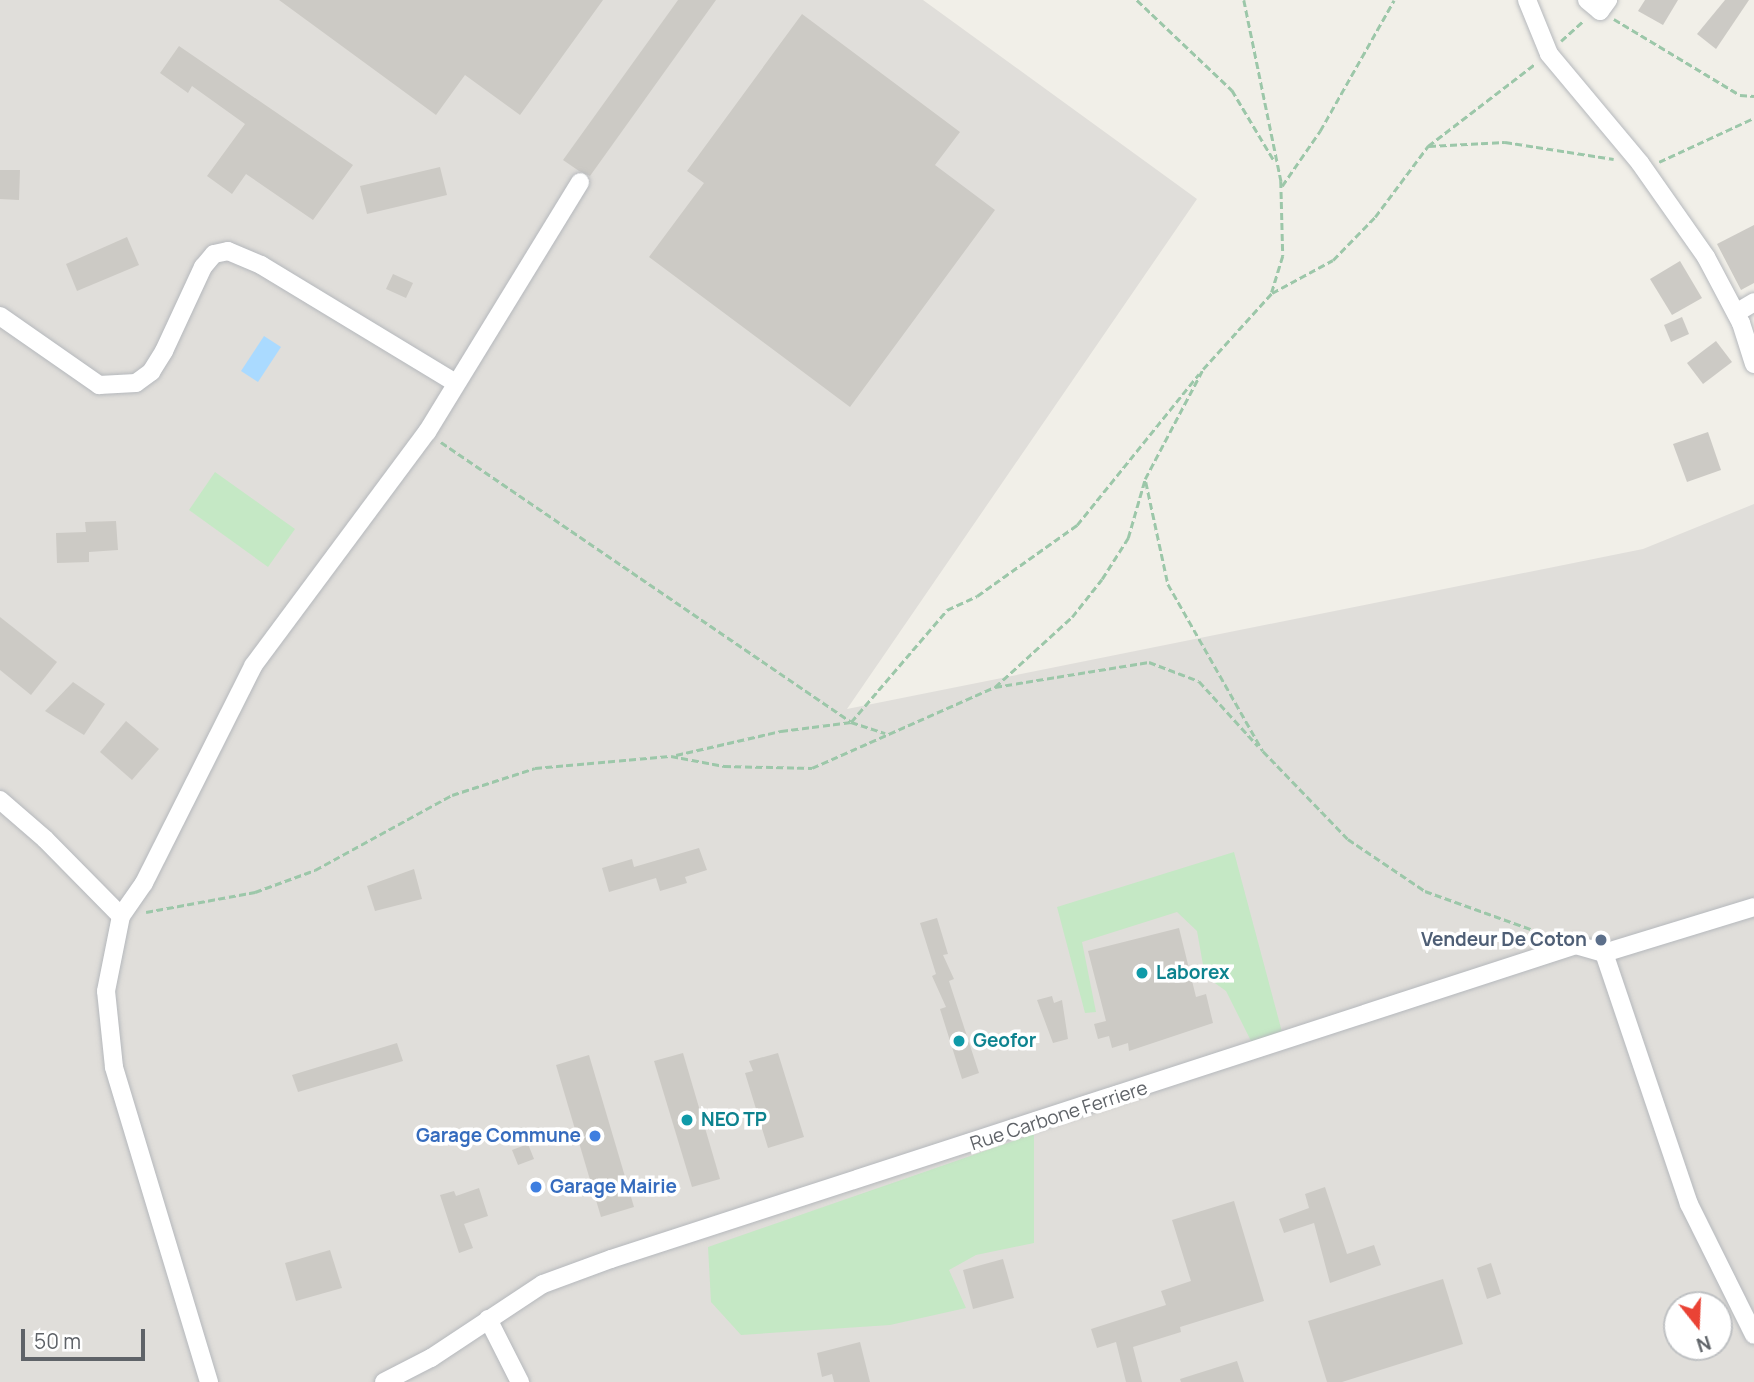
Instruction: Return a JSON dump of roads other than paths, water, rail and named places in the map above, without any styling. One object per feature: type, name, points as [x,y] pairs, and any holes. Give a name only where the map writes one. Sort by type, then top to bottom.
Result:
[{"type":"street","points":[[1527,0],[1549,54],[1640,163],[1706,257],[1736,313],[1754,364]]},
{"type":"street","points":[[209,1382],[114,1067],[106,991],[121,916],[144,883],[253,666],[427,432],[454,382],[580,182]]},
{"type":"street","points":[[0,316],[99,385],[136,383],[151,372],[164,351],[203,267],[214,254],[228,251],[261,265],[454,382]]},
{"type":"street","points":[[1736,313],[1754,302]]},
{"type":"street","points":[[0,800],[121,916]]},
{"type":"street","points":[[1754,907],[1604,953],[1689,1204],[1754,1335]]},
{"type":"street","name":"Rue Carbone Ferriere","points":[[384,1382],[431,1358],[543,1284],[611,1259],[1576,945],[1604,953]]},
{"type":"street","points":[[488,1319],[520,1382]]},
{"type":"water","points":[[264,336],[281,347],[258,382],[241,371]]},
{"type":"place","name":"Vendeur De Coton","points":[[1601,940]]},
{"type":"place","name":"Laborex","points":[[1142,973]]},
{"type":"place","name":"Geofor","points":[[959,1041]]},
{"type":"place","name":"NEO TP","points":[[687,1120]]},
{"type":"place","name":"Garage Commune","points":[[595,1136]]},
{"type":"place","name":"Garage Mairie","points":[[536,1187]]}]
